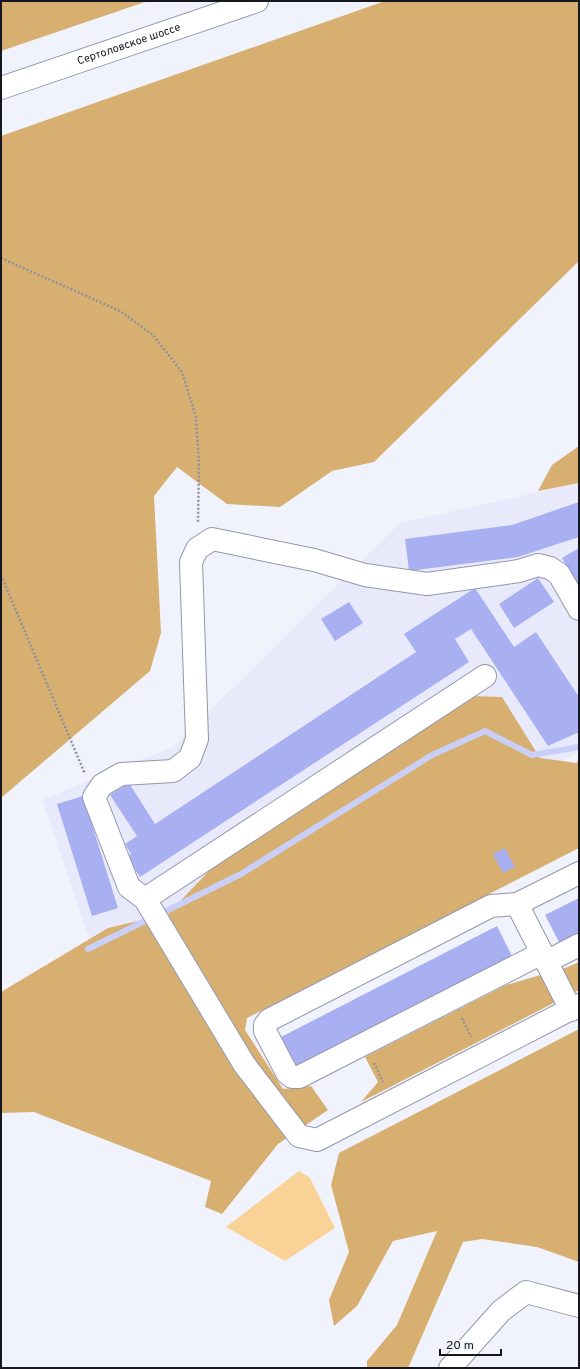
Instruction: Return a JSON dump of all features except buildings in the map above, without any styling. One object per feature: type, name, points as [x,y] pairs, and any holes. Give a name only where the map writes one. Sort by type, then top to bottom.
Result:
[{"type":"street","name":"Сертоловское шоссе","points":[[1,88],[257,1]]},
{"type":"street","points":[[517,904],[544,958],[575,1007],[316,1140],[299,1136],[244,1064],[145,899],[129,887],[94,797],[102,785],[121,774],[173,771],[190,758],[197,739],[191,562],[197,549],[212,539],[314,560],[365,575],[428,584],[519,571],[538,565],[550,568],[559,574],[579,609]]},
{"type":"street","points":[[145,899],[485,676]]},
{"type":"street","points":[[231,1042],[265,1027],[269,1020],[491,906],[517,904],[579,873]]},
{"type":"street","points":[[265,1027],[265,1031],[287,1074],[292,1077],[299,1077],[452,999],[544,958],[579,945]]},
{"type":"street","points":[[450,1368],[501,1312],[526,1292],[579,1306]]},
{"type":"path","points":[[1,258],[120,311],[153,335],[182,372],[196,416],[199,465],[199,516],[197,549]]},
{"type":"path","points":[[1,575],[94,797]]},
{"type":"path","points":[[452,999],[481,1056]]},
{"type":"path","points":[[364,1044],[393,1100]]},
{"type":"shaded area","points":[[1,1],[148,1],[1,51]]},
{"type":"shaded area","points":[[385,1],[579,1],[579,261],[374,462],[332,471],[280,507],[227,504],[177,467],[154,496],[161,633],[150,671],[1,798],[1,136]]},
{"type":"shaded area","points":[[579,446],[579,483],[538,491],[552,465]]},
{"type":"shaded area","points":[[579,483],[579,752],[528,777],[180,905],[91,945],[42,800],[173,747],[400,523]]},
{"type":"shaded area","points":[[469,696],[502,697],[540,758],[577,763],[579,757],[579,848],[247,1018],[245,1030],[283,1089],[311,1086],[328,1110],[278,1144],[222,1214],[205,1207],[211,1181],[34,1112],[1,1113],[1,992],[108,928],[168,914],[224,855]]},
{"type":"shaded area","points":[[579,962],[579,990],[361,1102],[378,1082],[365,1057],[506,985],[568,967]]},
{"type":"shaded area","points":[[579,1029],[579,1262],[537,1247],[482,1239],[463,1242],[408,1368],[367,1368],[367,1361],[397,1325],[437,1231],[393,1241],[357,1306],[334,1326],[329,1300],[349,1252],[331,1185],[339,1153]]},
{"type":"shaded area","points":[[299,1171],[310,1178],[335,1228],[285,1261],[226,1227]]},
{"type":"waterway","points":[[160,914],[241,874],[432,755],[485,731],[532,755],[579,747]]},
{"type":"waterway","points":[[88,949],[151,918]]}]
